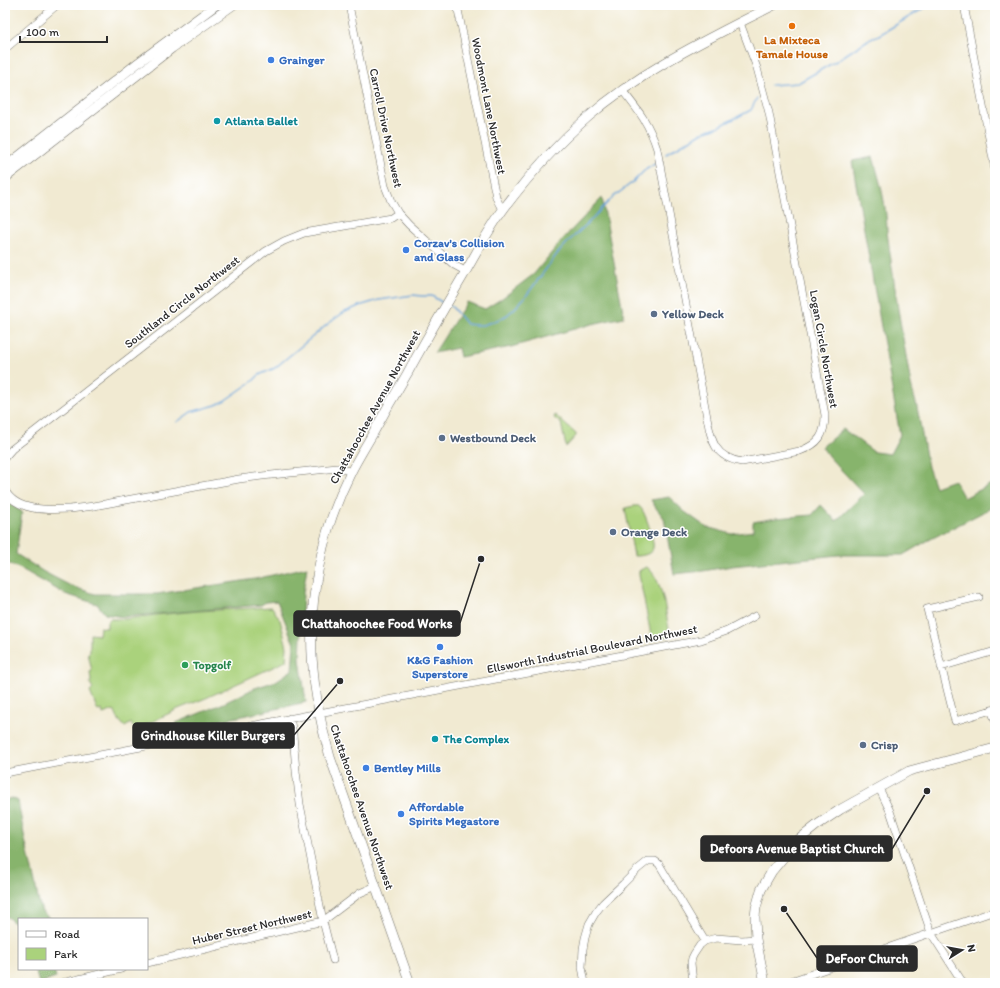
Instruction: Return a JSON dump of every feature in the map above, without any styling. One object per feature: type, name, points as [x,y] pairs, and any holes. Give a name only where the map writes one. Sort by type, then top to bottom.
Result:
[{"type":"street","points":[[5,49],[57,5]]},
{"type":"street","points":[[5,168],[151,53],[216,5]]},
{"type":"street","points":[[5,178],[172,48],[233,5]]},
{"type":"street","name":"Carroll Drive Northwest","points":[[349,5],[385,186],[390,200],[398,214],[409,225],[454,265],[465,271]]},
{"type":"street","name":"Woodmont Lane Northwest","points":[[457,5],[496,197],[499,204],[504,208]]},
{"type":"street","name":"Chattahoochee Avenue Northwest","points":[[410,983],[330,757],[318,713],[311,650],[314,593],[328,531],[340,497],[351,472],[465,271],[504,208],[530,176],[555,148],[589,116],[622,90],[666,62],[774,5]]},
{"type":"street","points":[[964,5],[995,170]]},
{"type":"street","name":"Logan Circle Northwest","points":[[622,90],[646,121],[653,134],[657,149],[710,435],[714,444],[719,452],[726,457],[742,462],[809,448],[822,434],[825,425],[825,415],[769,113],[757,68],[740,23]]},
{"type":"street","name":"Southland Circle Northwest","points":[[5,458],[12,449],[266,251],[284,241],[304,234],[391,218],[398,214]]},
{"type":"street","points":[[5,490],[13,500],[24,506],[52,510],[70,509],[262,476],[338,468],[351,472]]},
{"type":"street","points":[[979,597],[927,609],[955,721],[993,709],[995,720]]},
{"type":"street","name":"Ellsworth Industrial Boulevard Northwest","points":[[5,773],[701,640],[727,631],[755,616]]},
{"type":"street","points":[[941,667],[995,651]]},
{"type":"street","points":[[290,718],[300,804],[323,921],[333,960]]},
{"type":"street","points":[[765,983],[756,939],[755,917],[758,900],[766,880],[797,841],[841,809],[909,771],[995,748]]},
{"type":"street","points":[[879,788],[890,811],[931,933],[963,983]]},
{"type":"street","points":[[584,983],[582,958],[589,924],[603,903],[635,871],[648,861],[655,861],[659,864],[705,941]]},
{"type":"street","name":"Huber Street Northwest","points":[[148,963],[323,921],[360,893],[376,886]]},
{"type":"street","points":[[785,983],[995,911]]},
{"type":"street","points":[[693,983],[692,958],[700,945],[705,941],[716,938],[742,940],[756,939]]},
{"type":"street","points":[[62,983],[117,970]]},
{"type":"green space","points":[[873,157],[881,185],[898,309],[911,385],[917,407],[928,467],[935,487],[954,480],[964,498],[995,482],[995,506],[903,555],[838,555],[732,566],[674,574],[664,518],[651,500],[669,497],[685,512],[706,527],[732,534],[753,531],[753,522],[776,518],[812,515],[821,505],[836,521],[864,494],[829,457],[822,447],[843,429],[874,452],[890,454],[900,435],[852,161]]},
{"type":"green space","points":[[602,198],[624,317],[592,324],[511,347],[460,357],[458,348],[434,353],[467,302],[485,309],[534,274],[562,240]]},
{"type":"green space","points":[[555,415],[576,434],[576,436],[566,447],[561,423],[554,418]]},
{"type":"green space","points":[[5,499],[22,512],[16,554],[44,572],[71,586],[95,594],[157,594],[255,579],[307,567],[303,593],[300,659],[306,702],[198,725],[177,727],[176,723],[255,688],[276,681],[292,670],[294,644],[277,601],[266,602],[261,605],[123,617],[105,614],[97,604],[65,594],[23,570],[5,562]]},
{"type":"green space","points":[[639,506],[647,520],[653,545],[650,552],[640,556],[634,556],[625,508]]},
{"type":"green space","points":[[647,567],[657,580],[660,587],[669,629],[666,632],[667,637],[652,640],[639,575],[639,571]]},
{"type":"green space","name":"Topgolf","points":[[272,607],[280,620],[287,647],[286,661],[206,698],[178,709],[135,730],[131,723],[125,727],[118,719],[114,710],[103,714],[102,710],[98,711],[90,692],[93,689],[90,683],[90,672],[92,671],[88,653],[90,652],[90,634],[99,635],[100,627],[107,628],[107,622],[110,619],[126,619],[199,611]]},
{"type":"green space","points":[[12,798],[18,801],[38,899],[42,912],[49,918],[18,918],[18,926],[5,915],[5,800]]},
{"type":"green space","points":[[35,970],[54,970],[56,978],[39,983]]},
{"type":"waterway","points":[[771,85],[798,83],[836,61],[871,38],[879,35],[929,5]]},
{"type":"waterway","points":[[666,154],[703,132],[720,126],[751,110],[757,98]]},
{"type":"waterway","points":[[450,306],[466,324],[483,325],[507,315],[526,296],[557,254],[569,241],[612,198],[633,182],[645,170],[655,164]]},
{"type":"waterway","points":[[177,422],[191,412],[216,405],[224,401],[253,381],[259,375],[275,368],[343,313],[379,300],[413,295],[432,296],[443,303]]},
{"type":"place","name":"La Mixteca Tamale House","points":[[792,26]]},
{"type":"place","name":"Grainger","points":[[271,60]]},
{"type":"place","name":"Atlanta Ballet","points":[[217,121]]},
{"type":"place","name":"Corzav's Collision and Glass","points":[[406,250]]},
{"type":"place","name":"Yellow Deck","points":[[654,314]]},
{"type":"place","name":"Westbound Deck","points":[[442,438]]},
{"type":"place","name":"Orange Deck","points":[[613,532]]},
{"type":"place","name":"Chattahoochee Food Works","points":[[481,559]]},
{"type":"place","name":"K&G Fashion Superstore","points":[[440,647]]},
{"type":"place","name":"Topgolf","points":[[185,665]]},
{"type":"place","name":"Grindhouse Killer Burgers","points":[[340,681]]},
{"type":"place","name":"The Complex","points":[[435,739]]},
{"type":"place","name":"Crisp","points":[[863,745]]},
{"type":"place","name":"Bentley Mills","points":[[366,768]]},
{"type":"place","name":"Defoors Avenue Baptist Church","points":[[927,791]]},
{"type":"place","name":"Affordable Spirits Megastore","points":[[401,814]]},
{"type":"place","name":"DeFoor Church","points":[[784,909]]}]
